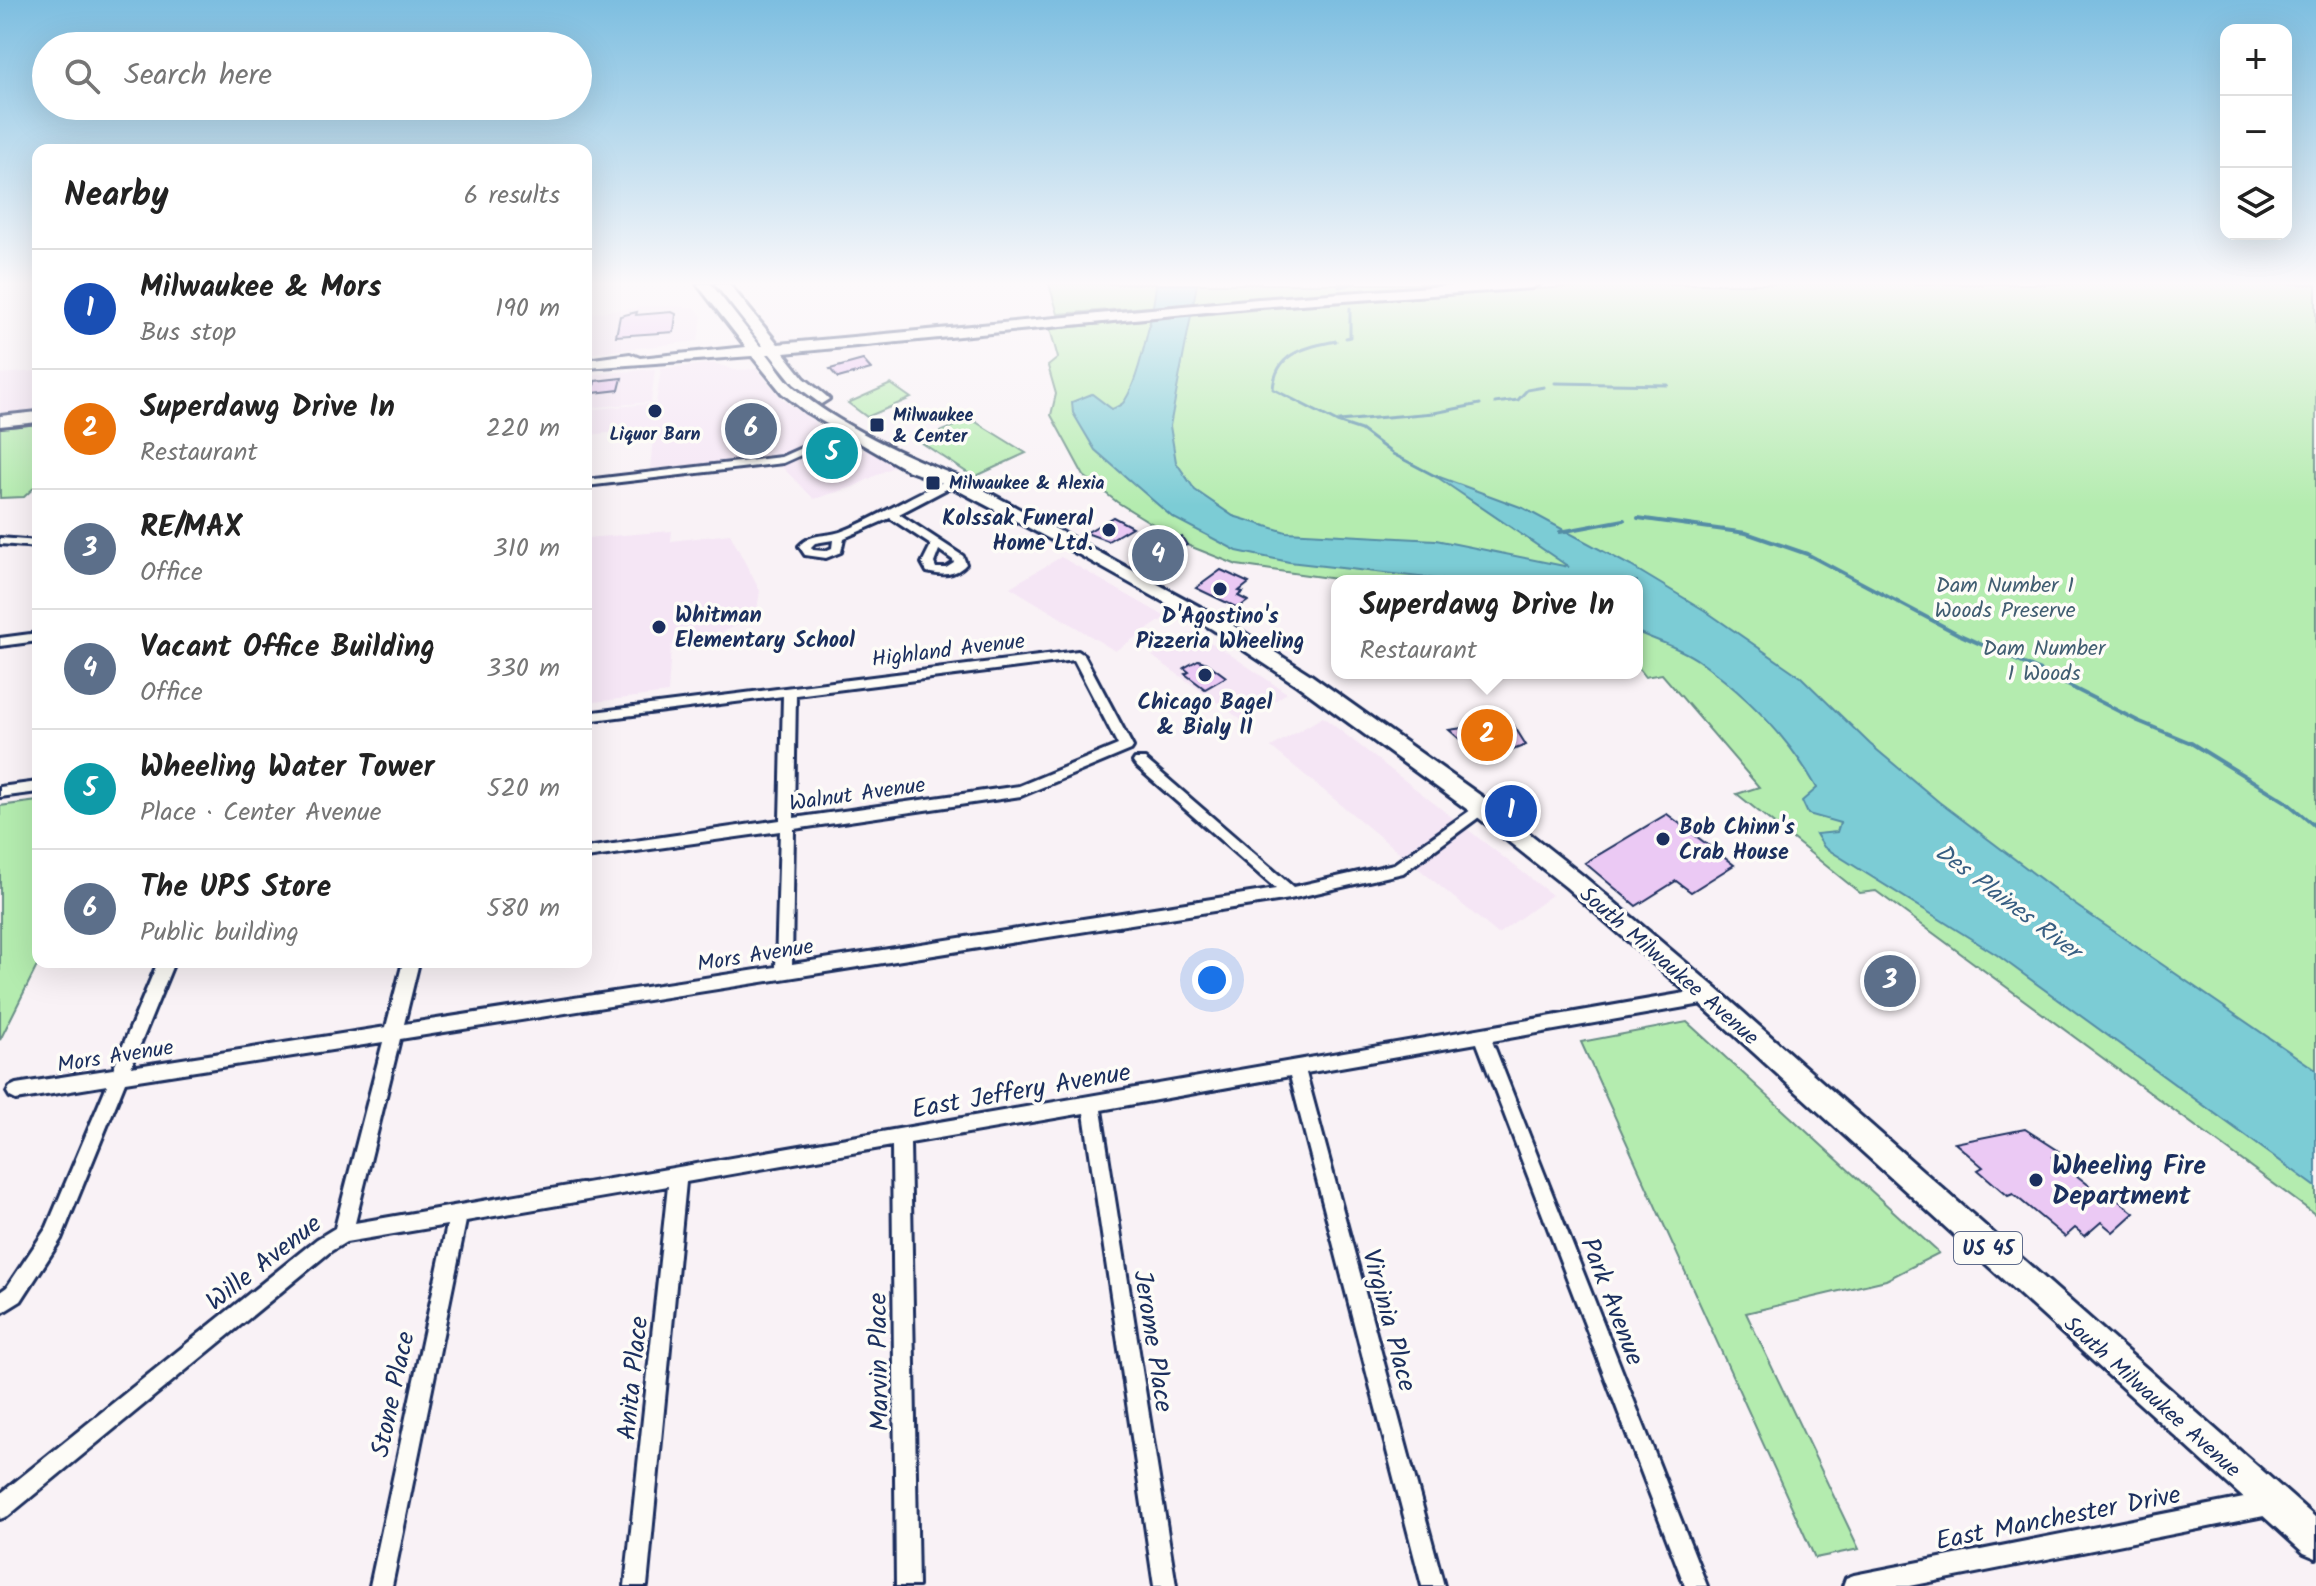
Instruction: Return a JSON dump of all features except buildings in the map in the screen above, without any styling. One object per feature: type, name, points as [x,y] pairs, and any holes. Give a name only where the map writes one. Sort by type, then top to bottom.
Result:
[{"type":"main road","points":[[592,363],[672,358]]},
{"type":"main road","name":"South Milwaukee Avenue","points":[[761,358],[787,390],[812,409],[913,466],[954,481],[1164,594],[1256,648],[1483,809],[1574,881],[1708,996],[2316,1541]]},
{"type":"main road","name":"South Milwaukee Avenue","points":[[783,358],[799,381],[822,400],[928,460],[954,481]]},
{"type":"main road","points":[[801,358],[798,362],[822,400]]},
{"type":"main road","points":[[0,421],[32,418]]},
{"type":"street","points":[[592,482],[783,460],[848,430]]},
{"type":"street","points":[[839,536],[891,514],[954,481]]},
{"type":"street","points":[[891,514],[937,543],[959,558],[960,564],[954,570],[943,573],[931,570],[928,563],[937,543]]},
{"type":"street","points":[[0,541],[32,544]]},
{"type":"street","points":[[0,642],[32,638]]},
{"type":"street","name":"Highland Avenue","points":[[592,716],[1078,655],[1126,747]]},
{"type":"street","points":[[784,972],[790,692]]},
{"type":"street","name":"Walnut Avenue","points":[[592,852],[1021,791],[1126,747]]},
{"type":"street","points":[[1140,762],[1290,893]]},
{"type":"street","points":[[0,792],[32,788]]},
{"type":"street","name":"Mors Avenue","points":[[16,1092],[1290,893],[1398,869],[1483,809]]},
{"type":"street","points":[[0,1304],[14,1294],[54,1233],[164,968]]},
{"type":"street","name":"Wille Avenue","points":[[0,1508],[324,1245],[343,1234],[410,968]]},
{"type":"street","name":"East Jeffery Avenue","points":[[343,1234],[1708,996]]},
{"type":"street","name":"Park Avenue","points":[[1482,1036],[1696,1586]]},
{"type":"street","name":"Virginia Place","points":[[1296,1068],[1433,1586]]},
{"type":"street","name":"Jerome Place","points":[[1091,1104],[1165,1586]]},
{"type":"street","name":"Marvin Place","points":[[901,1137],[907,1586]]},
{"type":"street","name":"Anita Place","points":[[636,1586],[678,1176]]},
{"type":"street","name":"Stone Place","points":[[381,1586],[458,1214]]},
{"type":"street","name":"East Manchester Drive","points":[[1854,1586],[2273,1504]]},
{"type":"shaded area","points":[[714,363],[735,370],[757,369],[782,399],[826,430],[804,442],[838,464],[866,449],[897,465],[853,487],[814,499],[772,457],[650,469],[654,429],[592,434],[592,409],[656,403],[661,369]]},
{"type":"shaded area","points":[[655,369],[651,402],[592,407],[592,374]]},
{"type":"shaded area","points":[[32,371],[32,410],[0,413],[0,374]]},
{"type":"shaded area","name":"Whitman Elementary School","points":[[672,531],[671,541],[730,534],[760,591],[756,616],[709,639],[671,646],[668,693],[592,702],[592,538]]},
{"type":"shaded area","points":[[1061,557],[1166,617],[1115,651],[1010,587]]},
{"type":"shaded area","points":[[1194,632],[1287,693],[1243,721],[1152,656]]},
{"type":"shaded area","points":[[1323,717],[1552,895],[1498,934],[1271,747]]},
{"type":"green space","name":"Dam Number 1 Woods Preserve","points":[[1058,358],[2316,358],[2316,1215],[1876,891],[1860,893],[1737,794],[1759,787],[1662,674],[1645,677],[1643,674],[1643,575],[1331,575],[1331,578],[1237,565],[1187,545],[1117,502],[1084,476],[1051,415],[1056,394],[1048,366]]},
{"type":"green space","points":[[891,384],[911,398],[867,417],[848,403]]},
{"type":"green space","points":[[971,419],[1026,453],[974,477],[919,441]]},
{"type":"green space","points":[[32,425],[32,490],[24,497],[0,498],[0,428]]},
{"type":"green space","points":[[32,802],[32,968],[36,968],[0,1040],[0,806]]},
{"type":"green space","points":[[1687,1022],[1939,1253],[1886,1280],[1746,1313],[1859,1549],[1815,1558],[1581,1042]]},
{"type":"water","name":"Des Plaines River","points":[[1141,358],[1183,358],[1170,426],[1176,462],[1195,490],[1233,516],[1286,532],[1436,540],[1569,567],[1434,475],[1523,508],[1631,566],[1704,610],[1801,677],[1870,744],[1939,802],[2074,904],[2316,1070],[2316,1187],[1997,955],[1824,847],[1816,834],[1837,832],[1840,823],[1808,814],[1802,801],[1817,788],[1780,735],[1750,703],[1699,661],[1643,634],[1643,575],[1402,575],[1289,562],[1237,551],[1172,517],[1095,450],[1073,413],[1072,402],[1092,394],[1112,409],[1123,403]]},
{"type":"waterway","points":[[1288,358],[1275,377],[1273,389],[1337,422],[1361,430],[1393,454],[1437,477]]},
{"type":"waterway","points":[[1555,383],[1668,385]]},
{"type":"waterway","points":[[1495,403],[1518,400],[1527,390],[1544,387]]},
{"type":"waterway","points":[[1339,421],[1434,413],[1480,404]]},
{"type":"waterway","points":[[1638,518],[1746,533],[1807,554],[1958,634],[2038,670],[2138,721],[2191,743],[2285,801],[2316,827]]},
{"type":"waterway","points":[[1560,532],[1624,520]]},
{"type":"place","name":"Liquor Barn","points":[[655,411]]},
{"type":"place","name":"Milwaukee & Center","points":[[877,425]]},
{"type":"place","name":"The UPS Store","points":[[751,429]]},
{"type":"place","name":"Wheeling Water Tower","points":[[832,453]]},
{"type":"place","name":"Milwaukee & Alexia","points":[[933,483]]},
{"type":"place","name":"Kolssak Funeral Home Ltd.","points":[[1109,530]]},
{"type":"place","name":"Vacant Office Building","points":[[1158,555]]},
{"type":"place","name":"D'Agostino's Pizzeria Wheeling","points":[[1220,589]]},
{"type":"place","name":"Whitman Elementary School","points":[[659,627]]},
{"type":"place","name":"Chicago Bagel & Bialy II","points":[[1205,675]]},
{"type":"place","name":"Superdawg Drive In","points":[[1487,735]]},
{"type":"place","name":"Milwaukee & Mors","points":[[1511,811]]},
{"type":"place","name":"Bob Chinn's Crab House","points":[[1663,839]]},
{"type":"place","name":"RE/MAX","points":[[1890,981]]},
{"type":"place","name":"Wheeling Fire Department","points":[[2036,1180]]},
{"type":"park label","name":"Dam Number 1 Woods","points":[[2044,660]]}]
